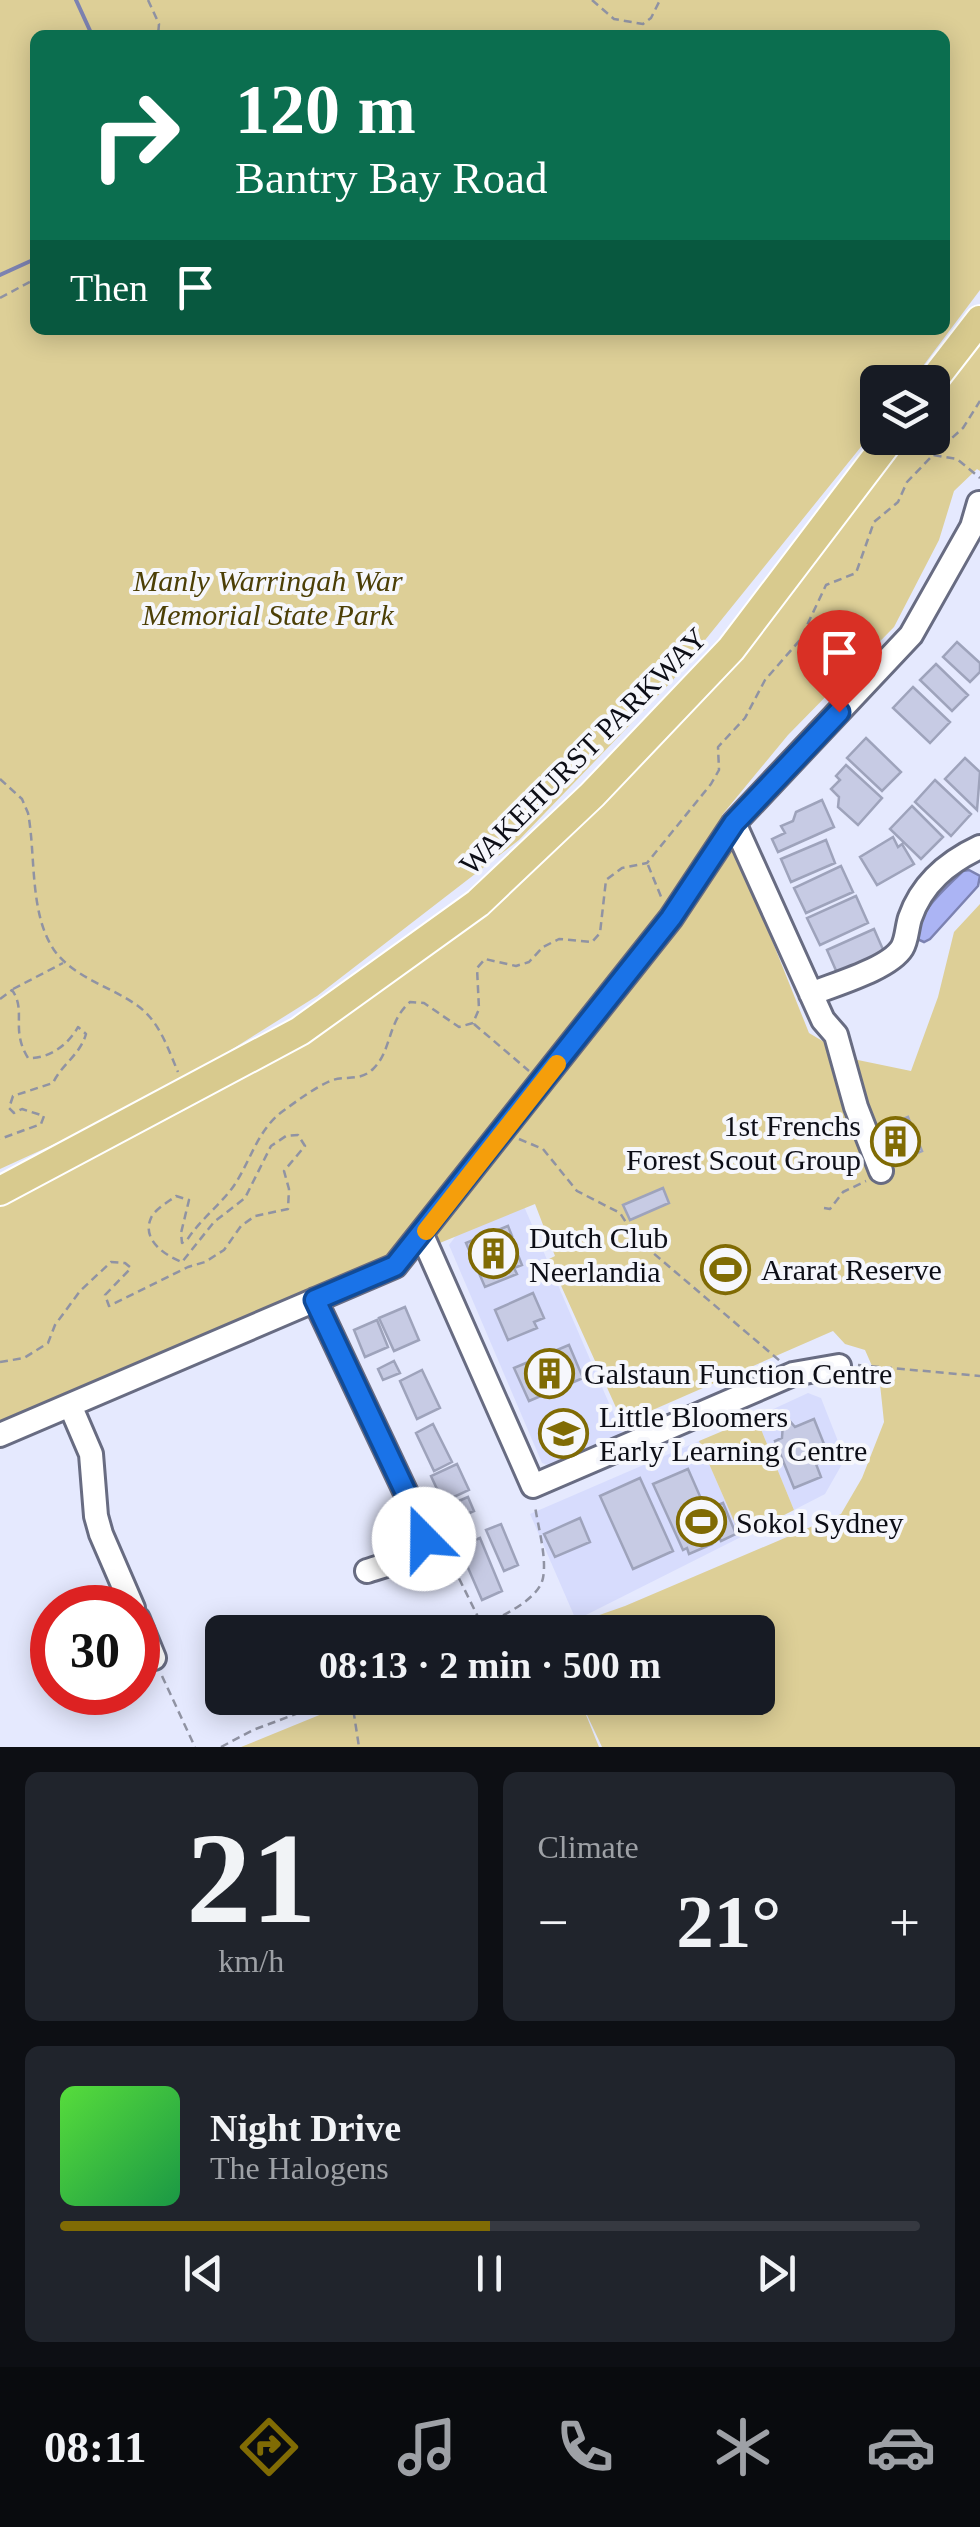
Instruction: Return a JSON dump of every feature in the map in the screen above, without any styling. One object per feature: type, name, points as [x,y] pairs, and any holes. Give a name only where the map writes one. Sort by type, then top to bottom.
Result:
[{"type":"main road","points":[[945,365],[980,320]]},
{"type":"main road","name":"WAKEHURST PARKWAY","points":[[0,1191],[300,1031],[478,903],[592,795],[730,650],[877,455]]},
{"type":"street","points":[[0,1434],[395,1266],[671,918],[734,823],[911,635],[976,528],[980,503]]},
{"type":"street","points":[[734,823],[823,1020],[836,1035],[856,1107],[881,1171]]},
{"type":"street","points":[[811,994],[889,962],[904,947],[908,922],[928,883],[953,862],[980,847]]},
{"type":"street","points":[[422,1236],[533,1486],[793,1374],[839,1366]]},
{"type":"street","points":[[315,1300],[422,1527],[424,1539],[418,1550],[368,1571]]},
{"type":"street","points":[[70,1405],[91,1454],[96,1516],[122,1585]]},
{"type":"path","points":[[148,0],[158,30]]},
{"type":"path","points":[[592,0],[614,19],[643,24],[651,18],[660,0]]},
{"type":"path","points":[[0,298],[30,282]]},
{"type":"path","points":[[0,1362],[24,1358],[48,1343],[55,1325],[80,1292],[111,1262],[125,1263],[131,1268],[105,1296],[109,1306],[205,1262],[224,1250],[241,1226],[254,1216],[288,1210],[290,1189],[284,1172],[305,1146],[298,1135],[286,1136],[271,1146],[244,1198],[214,1222],[182,1262],[166,1256],[153,1242],[149,1228],[151,1216],[176,1196],[189,1200],[180,1233],[182,1243],[187,1240],[229,1192],[247,1165],[262,1130],[282,1112],[332,1080],[357,1078],[372,1071],[397,1014],[410,1002],[424,1003],[459,1028],[473,1023],[479,1009],[477,968],[485,959],[516,966],[559,939],[592,942],[600,932],[606,880],[622,868],[647,863],[712,784],[718,770],[718,748],[744,718],[765,680],[800,640],[826,585],[856,573],[874,522],[898,502],[907,482],[964,428],[980,401]]},
{"type":"path","points":[[933,456],[958,459],[980,478]]},
{"type":"path","points":[[800,640],[865,684]]},
{"type":"path","points":[[0,779],[22,799],[28,813],[39,907],[56,953],[79,973],[140,1008],[160,1030],[188,1092]]},
{"type":"path","points":[[647,863],[671,918]]},
{"type":"path","points":[[0,998],[66,962]]},
{"type":"path","points":[[0,1139],[41,1124],[44,1116],[22,1108],[14,1113],[9,1108],[14,1096],[53,1083],[60,1070],[82,1049],[86,1034],[78,1027],[74,1035],[48,1055],[28,1058],[16,1032],[19,1004],[12,990]]},
{"type":"path","points":[[473,1023],[543,1082]]},
{"type":"path","points":[[504,1133],[543,1149],[578,1191],[620,1214],[652,1252],[762,1343],[793,1374]]},
{"type":"path","points":[[824,1208],[830,1209],[843,1192],[881,1171]]},
{"type":"path","points":[[839,1366],[890,1366],[909,1372],[980,1376]]},
{"type":"path","points":[[504,1615],[538,1590],[544,1576],[533,1486]]},
{"type":"path","points":[[424,1539],[446,1552],[477,1615]]},
{"type":"path","points":[[160,1671],[195,1747]]},
{"type":"path","points":[[220,1747],[293,1715]]},
{"type":"path","points":[[354,1715],[359,1747]]},
{"type":"shaded area","points":[[507,1167],[624,1438],[555,1468],[542,1463],[449,1245]]},
{"type":"shaded area","points":[[808,1393],[821,1398],[845,1459],[825,1494],[794,1510],[756,1417]]},
{"type":"shaded area","points":[[699,1441],[741,1537],[586,1615],[574,1615],[530,1514]]},
{"type":"green space","name":"Manly Warringah War Memorial State Park","points":[[0,0],[980,0],[980,290],[950,330],[950,30],[30,30],[30,335],[946,335],[924,365],[860,365],[860,448],[672,681],[519,840],[317,996],[153,1099],[0,1169]]},
{"type":"green space","points":[[980,342],[980,471],[977,469],[954,491],[939,540],[894,627],[788,735],[722,815],[809,1033],[853,1059],[911,1071],[938,997],[954,932],[980,904],[980,1747],[602,1747],[587,1715],[775,1715],[775,1615],[599,1615],[841,1514],[862,1478],[884,1422],[880,1384],[865,1350],[845,1344],[833,1331],[623,1423],[549,1259],[555,1256],[535,1204],[0,1423],[0,1203],[32,1191],[196,1104],[317,1033],[616,786],[767,626],[895,455],[950,455],[950,382]]},
{"type":"green space","points":[[756,1417],[794,1510],[741,1537],[699,1441]]},
{"type":"green space","points":[[319,1715],[586,1715],[599,1747],[241,1747]]},
{"type":"water","points":[[963,871],[980,876],[978,886],[930,939],[917,939],[922,919],[933,901]]},
{"type":"building","points":[[957,642],[980,663],[980,672],[970,682],[943,657]]},
{"type":"building","points":[[936,664],[968,695],[952,711],[920,680]]},
{"type":"building","points":[[913,687],[950,722],[930,743],[893,708]]},
{"type":"building","points":[[866,738],[901,772],[882,791],[847,758]]},
{"type":"building","points":[[965,758],[980,772],[977,810],[945,779]]},
{"type":"building","points":[[846,765],[882,798],[858,825],[838,807],[839,797],[831,789]]},
{"type":"building","points":[[935,780],[971,814],[951,836],[915,802]]},
{"type":"building","points":[[822,800],[834,827],[778,852],[772,839],[785,833],[781,826],[793,821],[796,812]]},
{"type":"building","points":[[912,806],[943,837],[921,859],[890,829]]},
{"type":"building","points":[[893,837],[914,864],[877,885],[860,857]]},
{"type":"building","points":[[826,840],[835,863],[791,882],[781,859]]},
{"type":"building","points":[[841,866],[853,892],[806,913],[794,888]]},
{"type":"building","points":[[856,896],[868,923],[820,945],[807,918]]},
{"type":"building","points":[[874,929],[885,954],[838,975],[827,950]]},
{"type":"building","name":"1st Frenchs Forest Scout Group","points":[[908,1117],[922,1151],[884,1167],[871,1133]]},
{"type":"building","points":[[663,1188],[669,1203],[630,1220],[623,1205]]},
{"type":"building","name":"Dutch Club Neerlandia","points":[[508,1226],[512,1236],[502,1240],[504,1244],[512,1240],[522,1265],[514,1268],[517,1274],[485,1287],[466,1243]]},
{"type":"building","points":[[533,1293],[544,1318],[534,1322],[537,1328],[508,1340],[495,1310]]},
{"type":"building","points":[[405,1307],[419,1340],[394,1351],[379,1318]]},
{"type":"building","points":[[377,1320],[388,1347],[365,1357],[354,1330]]},
{"type":"building","name":"Galstaun Function Centre","points":[[569,1345],[583,1378],[529,1401],[514,1368]]},
{"type":"building","points":[[394,1361],[400,1373],[383,1380],[378,1369]]},
{"type":"building","points":[[422,1370],[440,1408],[417,1419],[400,1381]]},
{"type":"building","name":"Little Bloomers Early Learning Centre","points":[[575,1413],[586,1439],[553,1453],[542,1427]]},
{"type":"building","points":[[814,1419],[830,1459],[816,1464],[821,1477],[794,1488],[775,1441],[782,1438],[783,1423],[789,1420],[795,1427]]},
{"type":"building","points":[[433,1424],[452,1462],[434,1471],[416,1433]]},
{"type":"building","points":[[457,1464],[469,1490],[443,1502],[431,1476]]},
{"type":"building","name":"Sokol Sydney","points":[[688,1469],[706,1510],[723,1503],[736,1534],[721,1541],[718,1535],[710,1539],[712,1544],[689,1554],[687,1548],[683,1550],[653,1484]]},
{"type":"building","points":[[640,1478],[673,1551],[633,1569],[600,1496]]},
{"type":"building","points":[[468,1497],[474,1511],[453,1520],[447,1506]]},
{"type":"building","points":[[580,1518],[590,1542],[555,1557],[544,1534]]},
{"type":"building","points":[[501,1524],[518,1565],[504,1571],[486,1530]]},
{"type":"building","points":[[480,1538],[502,1591],[482,1600],[459,1547]]},
{"type":"waterway","points":[[76,0],[90,30]]},
{"type":"waterway","points":[[0,275],[30,261]]},
{"type":"slow traffic","points":[[426,1231],[557,1064]]},
{"type":"place","name":"1st Frenchs Forest Scout Group","points":[[896,1142]]},
{"type":"place","name":"Dutch Club Neerlandia","points":[[494,1254]]},
{"type":"place","name":"Ararat Reserve","points":[[726,1269]]},
{"type":"place","name":"Galstaun Function Centre","points":[[549,1373]]},
{"type":"place","name":"Little Bloomers Early Learning Centre","points":[[564,1433]]},
{"type":"place","name":"Sokol Sydney","points":[[701,1522]]},
{"type":"route","points":[[424,1539],[422,1527],[315,1300],[395,1266],[422,1236],[671,918],[734,823],[839,712]]}]
